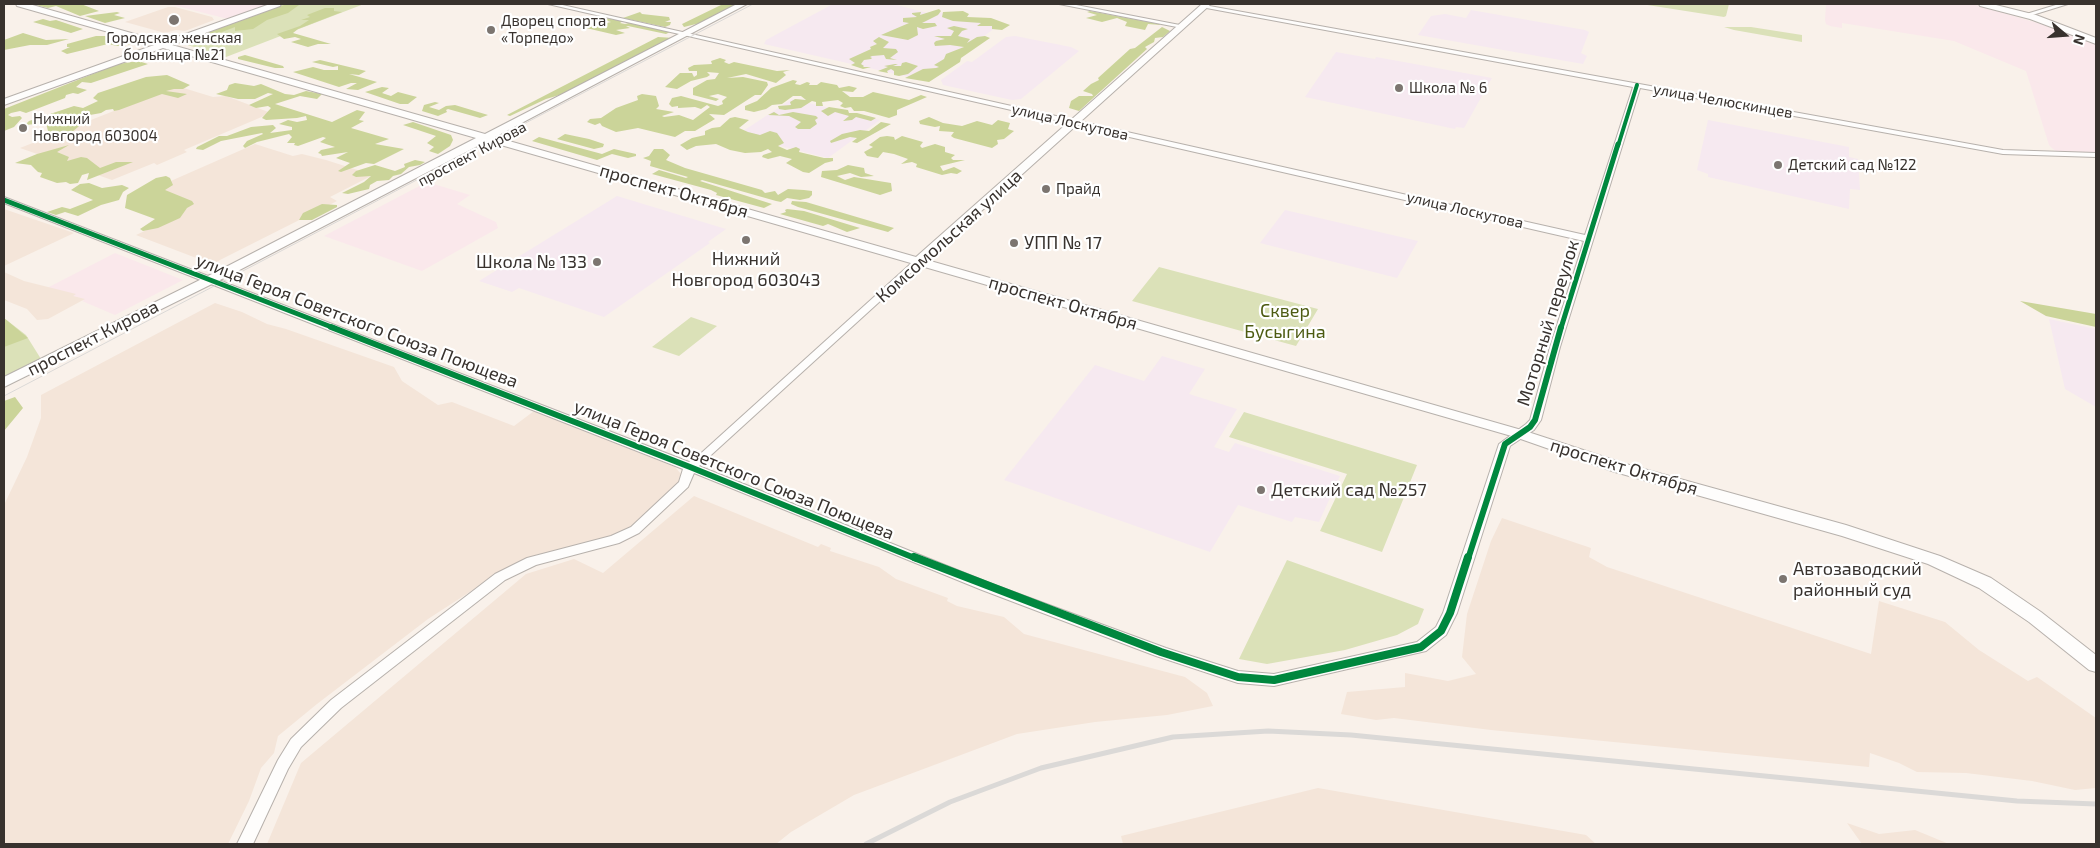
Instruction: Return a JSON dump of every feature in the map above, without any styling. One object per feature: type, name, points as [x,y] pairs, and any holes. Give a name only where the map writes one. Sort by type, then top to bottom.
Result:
[{"type":"main road","name":"проспект Октября","points":[[20,4],[1520,434],[1621,468],[1815,522],[1934,560],[1985,583],[2092,656]]},
{"type":"main road","points":[[4,102],[277,4]]},
{"type":"main road","points":[[1983,4],[2026,15],[2096,41]]},
{"type":"main road","name":"Комсомольская улица","points":[[919,262],[1206,5]]},
{"type":"main road","name":"проспект Кирова","points":[[4,383],[182,293],[215,281],[236,278],[684,34],[746,6]]},
{"type":"main road","name":"проспект Кирова","points":[[491,139],[695,36],[746,6]]},
{"type":"street","name":"улица Лоскутова","points":[[551,4],[1589,239]]},
{"type":"street","points":[[1062,4],[1182,26]]},
{"type":"street","points":[[2026,15],[2065,4]]},
{"type":"street","name":"улица Челюскинцев","points":[[1206,5],[2003,152],[2096,155]]},
{"type":"street","name":"Моторный переулок","points":[[1450,613],[1505,444],[1530,426],[1535,420],[1554,347],[1637,85]]},
{"type":"street","name":"улица Героя Советского Союза Поющева","points":[[4,200],[690,467],[996,590],[1161,652],[1238,677],[1274,680],[1421,647],[1441,631],[1450,613]]},
{"type":"street","name":"Комсомольская улица","points":[[690,467],[702,459],[919,262]]},
{"type":"street","name":"улица Героя Советского Союза Поющева","points":[[245,844],[282,765],[296,743],[336,704],[500,576],[532,561],[615,540],[635,530],[684,484],[690,467]]},
{"type":"shaded area","points":[[270,4],[228,19],[173,5]]},
{"type":"shaded area","points":[[833,4],[893,4],[928,13],[933,11],[1001,24],[960,53],[926,81],[764,44],[766,40]]},
{"type":"shaded area","points":[[1826,4],[1972,4],[2041,24],[2096,45],[2096,153],[2057,152],[2049,145],[2026,71],[1954,41],[1842,23],[1842,28],[1830,26],[1826,24],[1825,20]]},
{"type":"shaded area","name":"Городская женская больница №21","points":[[168,7],[175,7],[212,17],[214,20],[185,31],[176,30],[165,33],[125,22]]},
{"type":"shaded area","points":[[1471,10],[1585,30],[1589,32],[1581,53],[1587,56],[1583,64],[1418,35],[1431,16],[1445,14],[1466,18]]},
{"type":"shaded area","points":[[1015,36],[1071,47],[1079,51],[1021,99],[1012,100],[943,85],[941,80],[967,61],[972,62],[1006,37]]},
{"type":"shaded area","name":"Школа № 6","points":[[1336,52],[1375,59],[1376,57],[1492,78],[1464,128],[1456,127],[1455,129],[1305,97]]},
{"type":"shaded area","points":[[177,86],[213,97],[226,96],[271,113],[184,150],[187,152],[157,165],[154,163],[112,180],[20,148]]},
{"type":"shaded area","points":[[792,99],[880,120],[828,158],[737,135]]},
{"type":"shaded area","name":"Детский сад №122","points":[[1708,120],[1849,147],[1849,157],[1858,159],[1860,190],[1850,189],[1849,209],[1708,177],[1708,174],[1697,170]]},
{"type":"shaded area","points":[[255,144],[293,156],[302,154],[326,160],[373,175],[330,197],[337,201],[212,264],[136,235],[183,213],[148,191]]},
{"type":"shaded area","points":[[427,182],[470,195],[457,204],[496,222],[498,228],[422,271],[324,236]]},
{"type":"shaded area","name":"Школа № 133","points":[[617,196],[726,229],[708,242],[710,243],[604,317],[519,288],[512,292],[479,281]]},
{"type":"shaded area","points":[[4,209],[74,233],[4,266]]},
{"type":"shaded area","points":[[1285,210],[1418,241],[1397,278],[1260,243]]},
{"type":"shaded area","points":[[115,253],[183,280],[115,315],[82,301],[84,300],[47,288]]},
{"type":"shaded area","points":[[4,272],[24,281],[76,294],[73,296],[85,299],[48,319],[37,320],[27,309],[4,300]]},
{"type":"shaded area","points":[[215,303],[242,312],[267,324],[394,367],[402,381],[438,405],[452,402],[514,426],[534,411],[675,467],[681,474],[679,483],[631,527],[609,538],[536,555],[499,573],[428,619],[317,704],[278,736],[274,753],[261,768],[249,801],[228,844],[4,844],[4,505],[27,457],[41,418],[41,395]]},
{"type":"shaded area","points":[[2049,319],[2096,329],[2096,407],[2065,389]]},
{"type":"shaded area","points":[[1162,356],[1205,369],[1189,394],[1237,409],[1214,447],[1229,452],[1235,443],[1340,476],[1319,522],[1295,517],[1292,522],[1238,505],[1210,552],[1004,480],[1095,365],[1144,381]]},
{"type":"shaded area","points":[[694,496],[818,547],[821,544],[831,548],[830,551],[879,567],[896,579],[948,598],[947,601],[957,606],[1004,617],[1024,634],[1185,677],[1207,693],[1213,706],[1167,715],[1095,722],[1017,734],[854,795],[791,832],[776,844],[267,844],[301,763],[526,574],[574,559],[603,573]]},
{"type":"shaded area","points":[[1502,518],[1591,548],[1589,557],[1607,567],[1871,654],[1879,601],[1945,622],[1979,650],[2028,681],[2037,677],[2096,718],[2096,788],[2075,790],[2032,781],[1966,773],[1917,772],[1899,763],[1870,753],[1869,767],[1491,730],[1394,718],[1376,720],[1341,714],[1347,692],[1405,687],[1405,673],[1448,681],[1476,674],[1462,657],[1467,614],[1491,541]]},
{"type":"shaded area","points":[[1318,788],[1586,835],[1596,844],[1123,844],[1121,836]]},
{"type":"shaded area","points":[[1847,823],[1879,834],[1915,830],[1949,844],[1862,844]]},
{"type":"green space","points":[[32,4],[81,4],[99,11],[80,16],[56,6],[48,8]]},
{"type":"green space","points":[[282,4],[364,4],[226,57],[181,43],[186,39]]},
{"type":"green space","points":[[287,4],[299,5],[288,13],[267,20],[253,29],[235,31],[235,27],[222,32],[204,34]]},
{"type":"green space","points":[[723,4],[742,4],[708,21],[684,27],[682,24]]},
{"type":"green space","points":[[1641,4],[1729,4],[1726,16],[1724,17]]},
{"type":"green space","points":[[325,8],[334,8],[334,11],[342,12],[298,29],[293,33],[331,44],[318,44],[308,47],[291,42],[301,39],[295,37],[284,39],[277,34],[300,26],[309,20],[301,20],[310,17],[307,15]]},
{"type":"green space","points":[[939,9],[941,11],[938,15],[922,23],[935,23],[937,26],[923,29],[917,27],[918,35],[908,40],[881,35],[909,23],[903,22],[903,18],[917,17],[912,13],[921,12],[920,15]]},
{"type":"green space","points":[[963,11],[969,14],[967,17],[991,18],[1010,25],[1002,30],[992,29],[992,26],[977,26],[981,23],[953,21],[942,17],[943,12]]},
{"type":"green space","points":[[1090,11],[1161,25],[1148,24],[1145,30],[1125,26],[1127,22],[1117,18],[1102,22],[1086,18],[1097,15],[1087,12]]},
{"type":"green space","points":[[640,12],[642,14],[669,17],[670,20],[665,22],[671,22],[670,25],[665,27],[623,18]]},
{"type":"green space","points":[[120,13],[114,15],[125,18],[105,23],[85,16]]},
{"type":"green space","points":[[605,18],[623,21],[620,23],[629,23],[670,32],[666,34],[626,26],[630,28],[616,30],[625,33],[616,35],[586,28],[611,22],[605,20]]},
{"type":"green space","points":[[43,19],[56,20],[83,29],[71,33],[33,22]]},
{"type":"green space","points":[[954,26],[968,29],[962,31],[958,36],[970,39],[967,43],[977,37],[985,36],[990,38],[961,58],[960,62],[929,82],[905,78],[923,69],[939,67],[934,65],[944,59],[946,54],[964,47],[950,45],[935,46],[934,43],[936,41],[945,39],[934,36],[951,36],[954,31],[947,28]]},
{"type":"green space","points":[[1162,27],[1170,31],[1163,37],[1155,38],[1154,42],[1145,47],[1147,49],[1079,111],[1069,108],[1071,101],[1079,96],[1093,96],[1083,91],[1099,80],[1098,78],[1130,49],[1135,48]]},
{"type":"green space","points":[[1724,27],[1751,27],[1802,35],[1802,42],[1734,30]]},
{"type":"green space","points":[[23,33],[46,40],[69,39],[47,45],[30,45],[4,50],[4,40]]},
{"type":"green space","points":[[96,36],[105,36],[132,44],[117,46],[108,44],[67,54],[61,51],[70,47],[67,47],[67,44]]},
{"type":"green space","points":[[658,37],[674,38],[563,94],[546,99],[510,116],[507,115]]},
{"type":"green space","points":[[879,37],[889,42],[883,48],[896,49],[898,52],[890,58],[897,60],[886,59],[884,55],[872,56],[870,57],[871,59],[864,60],[861,64],[863,67],[871,67],[863,69],[851,65],[855,63],[849,59],[871,49],[870,47],[877,44],[873,41]]},
{"type":"green space","points":[[245,55],[283,66],[284,68],[275,68],[238,59],[238,57]]},
{"type":"green space","points":[[720,58],[726,60],[724,62],[729,64],[734,62],[777,71],[790,70],[783,72],[786,75],[776,83],[746,74],[727,78],[743,77],[767,82],[768,85],[761,95],[755,95],[724,115],[709,114],[715,119],[695,131],[685,131],[675,137],[638,128],[616,132],[602,126],[600,123],[595,125],[587,122],[590,119],[601,118],[616,108],[638,100],[637,96],[642,94],[656,96],[659,106],[656,109],[674,112],[662,116],[679,115],[693,120],[710,107],[707,105],[701,109],[695,107],[672,107],[669,104],[672,98],[681,96],[718,106],[723,104],[722,101],[727,97],[718,94],[709,96],[719,99],[716,101],[693,95],[693,88],[707,80],[715,79],[719,73],[707,72],[710,75],[707,77],[691,81],[677,89],[665,87],[680,73],[692,73],[694,77],[697,75],[697,71],[689,71],[688,68],[694,65],[712,64],[711,61]]},
{"type":"green space","points":[[320,60],[366,71],[359,75],[349,74],[377,82],[358,90],[346,89],[357,83],[339,87],[293,72],[313,67],[324,70],[338,70],[338,66],[333,67],[312,62]]},
{"type":"green space","points":[[138,61],[148,64],[91,83],[82,82],[76,87],[87,90],[78,94],[66,95],[65,98],[26,113],[20,111],[11,113],[8,115],[12,117],[20,116],[22,118],[14,127],[4,131],[4,109],[118,64]]},
{"type":"green space","points":[[906,62],[918,66],[908,74],[899,76],[894,75],[894,71],[891,69],[887,71],[888,73],[878,71],[888,67],[884,66],[898,64],[893,66],[901,66],[902,63]]},
{"type":"green space","points":[[167,75],[190,85],[183,89],[166,91],[187,94],[178,98],[162,94],[119,110],[106,110],[90,115],[77,121],[84,122],[72,132],[46,139],[40,138],[48,131],[46,123],[25,125],[29,121],[74,106],[83,108],[98,101],[93,98],[98,93],[146,77]]},
{"type":"green space","points":[[793,80],[797,81],[795,84],[800,85],[807,82],[810,83],[809,85],[817,85],[821,82],[837,85],[839,88],[849,86],[857,88],[853,92],[842,91],[850,97],[863,97],[873,92],[909,100],[921,95],[927,97],[897,110],[897,115],[889,118],[864,111],[854,111],[851,107],[845,108],[840,106],[843,103],[838,100],[822,102],[823,106],[816,106],[816,102],[812,101],[801,108],[779,109],[778,106],[791,105],[790,102],[795,99],[806,100],[801,96],[793,96],[782,104],[772,105],[766,109],[754,112],[745,110],[745,106],[757,101],[771,88]]},
{"type":"green space","points":[[235,83],[254,86],[261,84],[285,94],[294,95],[306,91],[322,94],[317,99],[300,96],[275,104],[332,122],[357,110],[365,112],[359,120],[364,121],[351,128],[389,139],[375,144],[404,149],[374,164],[366,163],[341,172],[338,171],[350,163],[336,158],[348,152],[322,156],[318,153],[321,150],[335,147],[320,142],[326,138],[323,137],[298,146],[294,145],[295,143],[287,143],[292,137],[289,134],[257,142],[245,148],[243,146],[247,141],[262,133],[221,141],[203,150],[196,149],[219,136],[227,136],[251,127],[273,125],[276,128],[270,133],[292,130],[292,127],[279,124],[288,120],[297,122],[307,120],[306,116],[266,120],[262,118],[271,108],[268,106],[256,108],[249,105],[273,94],[268,93],[255,99],[238,99],[216,94],[227,90],[229,85]]},
{"type":"green space","points":[[382,87],[389,88],[382,93],[391,96],[398,92],[417,97],[408,104],[400,104],[365,92]]},
{"type":"green space","points":[[435,102],[439,103],[429,107],[439,110],[446,106],[455,105],[488,115],[480,118],[448,109],[446,110],[447,112],[438,116],[422,111],[424,105]]},
{"type":"green space","points":[[829,107],[876,118],[871,121],[856,117],[852,120],[843,121],[849,116],[835,112],[828,116],[821,111]]},
{"type":"green space","points":[[774,112],[779,115],[793,112],[816,116],[818,118],[815,120],[817,124],[810,129],[798,129],[795,127],[801,122],[789,116],[768,115]]},
{"type":"green space","points":[[735,117],[749,120],[739,128],[748,132],[760,135],[770,131],[777,133],[784,143],[778,146],[787,150],[796,147],[800,149],[799,152],[824,158],[833,158],[833,161],[825,163],[809,173],[786,163],[792,159],[780,156],[768,159],[762,157],[772,152],[768,149],[761,152],[745,153],[730,150],[716,144],[696,146],[687,150],[680,145],[692,138],[705,135],[705,131],[720,127],[730,118]]},
{"type":"green space","points":[[929,117],[943,123],[962,126],[977,121],[992,125],[998,120],[1010,123],[1008,129],[1014,131],[1004,139],[997,140],[998,144],[992,148],[954,138],[951,136],[954,132],[939,131],[940,126],[920,124],[919,121]]},
{"type":"green space","points":[[413,122],[451,135],[453,140],[450,146],[438,154],[429,151],[434,147],[427,143],[436,136],[403,125]]},
{"type":"green space","points":[[881,122],[891,124],[857,143],[852,142],[857,138],[850,137],[831,143],[830,141],[842,134],[860,130],[869,131]]},
{"type":"green space","points":[[565,134],[604,144],[603,147],[594,149],[557,139]]},
{"type":"green space","points":[[902,136],[923,142],[920,146],[922,148],[935,144],[945,147],[945,152],[955,155],[951,158],[953,160],[965,160],[940,166],[943,171],[954,167],[962,171],[957,174],[942,175],[916,167],[917,164],[912,162],[901,164],[908,159],[894,154],[883,152],[878,158],[867,156],[864,152],[873,147],[869,145],[880,137],[894,137],[895,140]]},
{"type":"green space","points":[[539,137],[602,154],[614,149],[636,154],[636,156],[628,158],[612,154],[597,160],[532,141]]},
{"type":"green space","points":[[69,145],[57,152],[69,157],[67,161],[81,157],[87,158],[100,168],[116,162],[133,162],[87,180],[89,173],[82,175],[78,183],[70,184],[66,182],[57,183],[40,177],[42,173],[38,172],[31,165],[15,163],[37,154]]},
{"type":"green space","points":[[654,149],[663,149],[670,155],[666,160],[685,168],[762,190],[765,193],[775,191],[778,195],[788,189],[812,191],[812,195],[809,198],[800,200],[787,198],[781,202],[700,181],[772,204],[764,208],[716,195],[717,193],[711,190],[652,174],[659,170],[688,177],[650,166],[651,161],[643,158],[649,156]]},
{"type":"green space","points":[[415,160],[425,162],[409,167],[401,174],[393,176],[389,180],[377,181],[370,185],[369,189],[348,194],[342,193],[364,182],[371,176],[356,177],[352,175],[356,171],[375,165],[395,171],[405,167],[404,164]]},
{"type":"green space","points":[[848,165],[864,168],[865,173],[874,176],[861,177],[850,173],[837,176],[845,180],[854,177],[891,183],[892,191],[880,195],[821,177],[822,171],[837,170]]},
{"type":"green space","points":[[166,176],[170,178],[173,185],[165,190],[192,201],[194,204],[187,208],[180,218],[158,228],[143,231],[140,229],[155,219],[125,208],[127,195],[156,178]]},
{"type":"green space","points":[[89,183],[102,188],[122,185],[129,188],[123,192],[119,200],[101,205],[78,216],[65,212],[56,215],[47,212],[62,207],[70,209],[93,200],[71,190],[80,184]]},
{"type":"green space","points":[[792,201],[806,202],[894,228],[888,232],[798,207],[791,204]]},
{"type":"green space","points":[[322,204],[337,205],[337,207],[312,220],[299,220],[303,213]]},
{"type":"green space","points":[[785,210],[804,211],[860,228],[847,232],[828,224],[823,226],[780,214],[786,212]]},
{"type":"green space","name":"Сквер Бусыгина","points":[[1159,267],[1318,309],[1296,346],[1132,301]]},
{"type":"green space","points":[[2020,301],[2096,314],[2096,327],[2046,316]]},
{"type":"green space","points":[[691,317],[717,326],[679,356],[652,347]]},
{"type":"green space","points":[[4,318],[26,335],[41,359],[4,378]]},
{"type":"green space","points":[[4,318],[28,338],[4,347]]},
{"type":"green space","points":[[15,397],[23,408],[4,431],[4,401]]},
{"type":"green space","points":[[1244,412],[1417,465],[1382,552],[1320,531],[1347,474],[1229,437]]},
{"type":"green space","points":[[1287,560],[1424,609],[1418,624],[1397,635],[1345,650],[1267,664],[1239,659]]},
{"type":"tram line","points":[[4,396],[753,4]]},
{"type":"railway","points":[[866,844],[950,802],[1041,768],[1173,737],[1268,731],[1351,735],[2017,801],[2096,804]]},
{"type":"cycle path","points":[[4,200],[690,467],[987,587],[1220,672],[1238,677],[1274,680],[1421,647],[1441,631],[1450,613],[1505,444],[1530,427],[1535,420],[1555,347],[1637,85]]},
{"type":"place","name":"Городская женская больница №21","points":[[174,20]]},
{"type":"place","name":"Дворец спорта «Торпедо»","points":[[491,30]]},
{"type":"place","name":"Школа № 6","points":[[1399,88]]},
{"type":"place","name":"Нижний Новгород 603004","points":[[23,128]]},
{"type":"place","name":"Детский сад №122","points":[[1778,165]]},
{"type":"place","name":"Прайд","points":[[1046,189]]},
{"type":"place","name":"Нижний Новгород 603043","points":[[746,240]]},
{"type":"place","name":"УПП № 17","points":[[1014,243]]},
{"type":"place","name":"Школа № 133","points":[[597,262]]},
{"type":"place","name":"Детский сад №257","points":[[1261,490]]},
{"type":"place","name":"Автозаводский районный суд","points":[[1783,579]]}]
